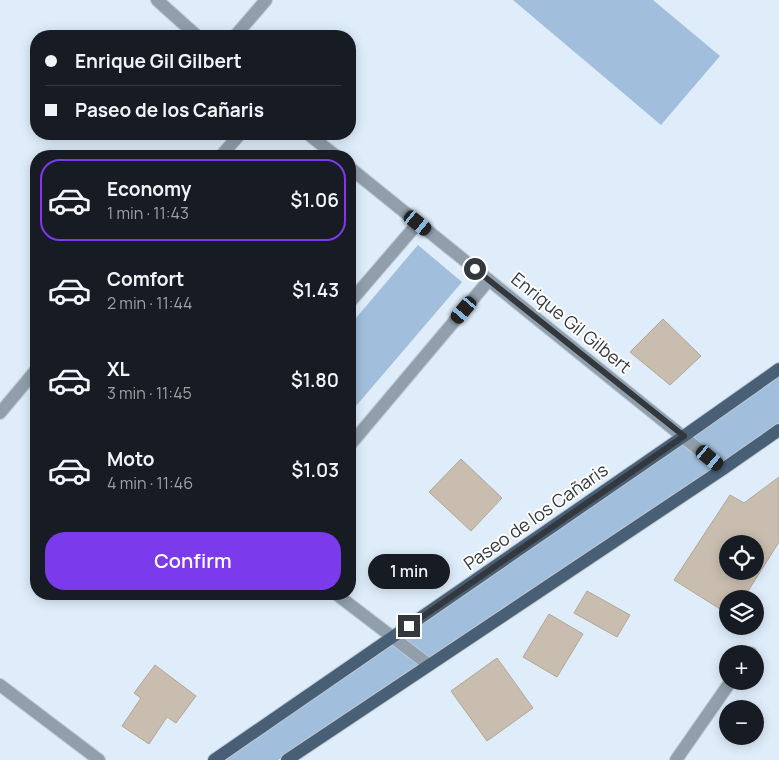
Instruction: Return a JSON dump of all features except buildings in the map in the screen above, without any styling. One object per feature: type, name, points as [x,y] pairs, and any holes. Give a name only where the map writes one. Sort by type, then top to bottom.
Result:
[{"type":"main road","name":"Paseo de los Cañaris","points":[[214,760],[779,369]]},
{"type":"main road","points":[[287,760],[779,430]]},
{"type":"street","points":[[157,0],[190,30]]},
{"type":"street","points":[[240,30],[266,0]]},
{"type":"street","points":[[226,150],[235,140]]},
{"type":"street","points":[[316,140],[328,150]]},
{"type":"street","name":"Enrique Gil Gilbert","points":[[356,173],[723,469]]},
{"type":"street","points":[[356,295],[418,223]]},
{"type":"street","points":[[356,438],[489,280]]},
{"type":"street","points":[[0,413],[30,377]]},
{"type":"street","points":[[344,600],[429,665]]},
{"type":"street","points":[[0,685],[99,760]]},
{"type":"street","points":[[676,760],[725,690]]},
{"type":"shaded area","points":[[513,0],[653,0],[720,56],[661,125]]},
{"type":"shaded area","points":[[418,245],[462,282],[356,406],[356,318]]},
{"type":"shaded area","points":[[779,375],[779,423],[723,463],[693,436]]},
{"type":"shaded area","points":[[682,443],[715,470],[430,658],[400,636]]},
{"type":"shaded area","points":[[392,643],[422,664],[278,760],[219,760]]},
{"type":"route","points":[[409,626],[684,436],[475,269]]}]
